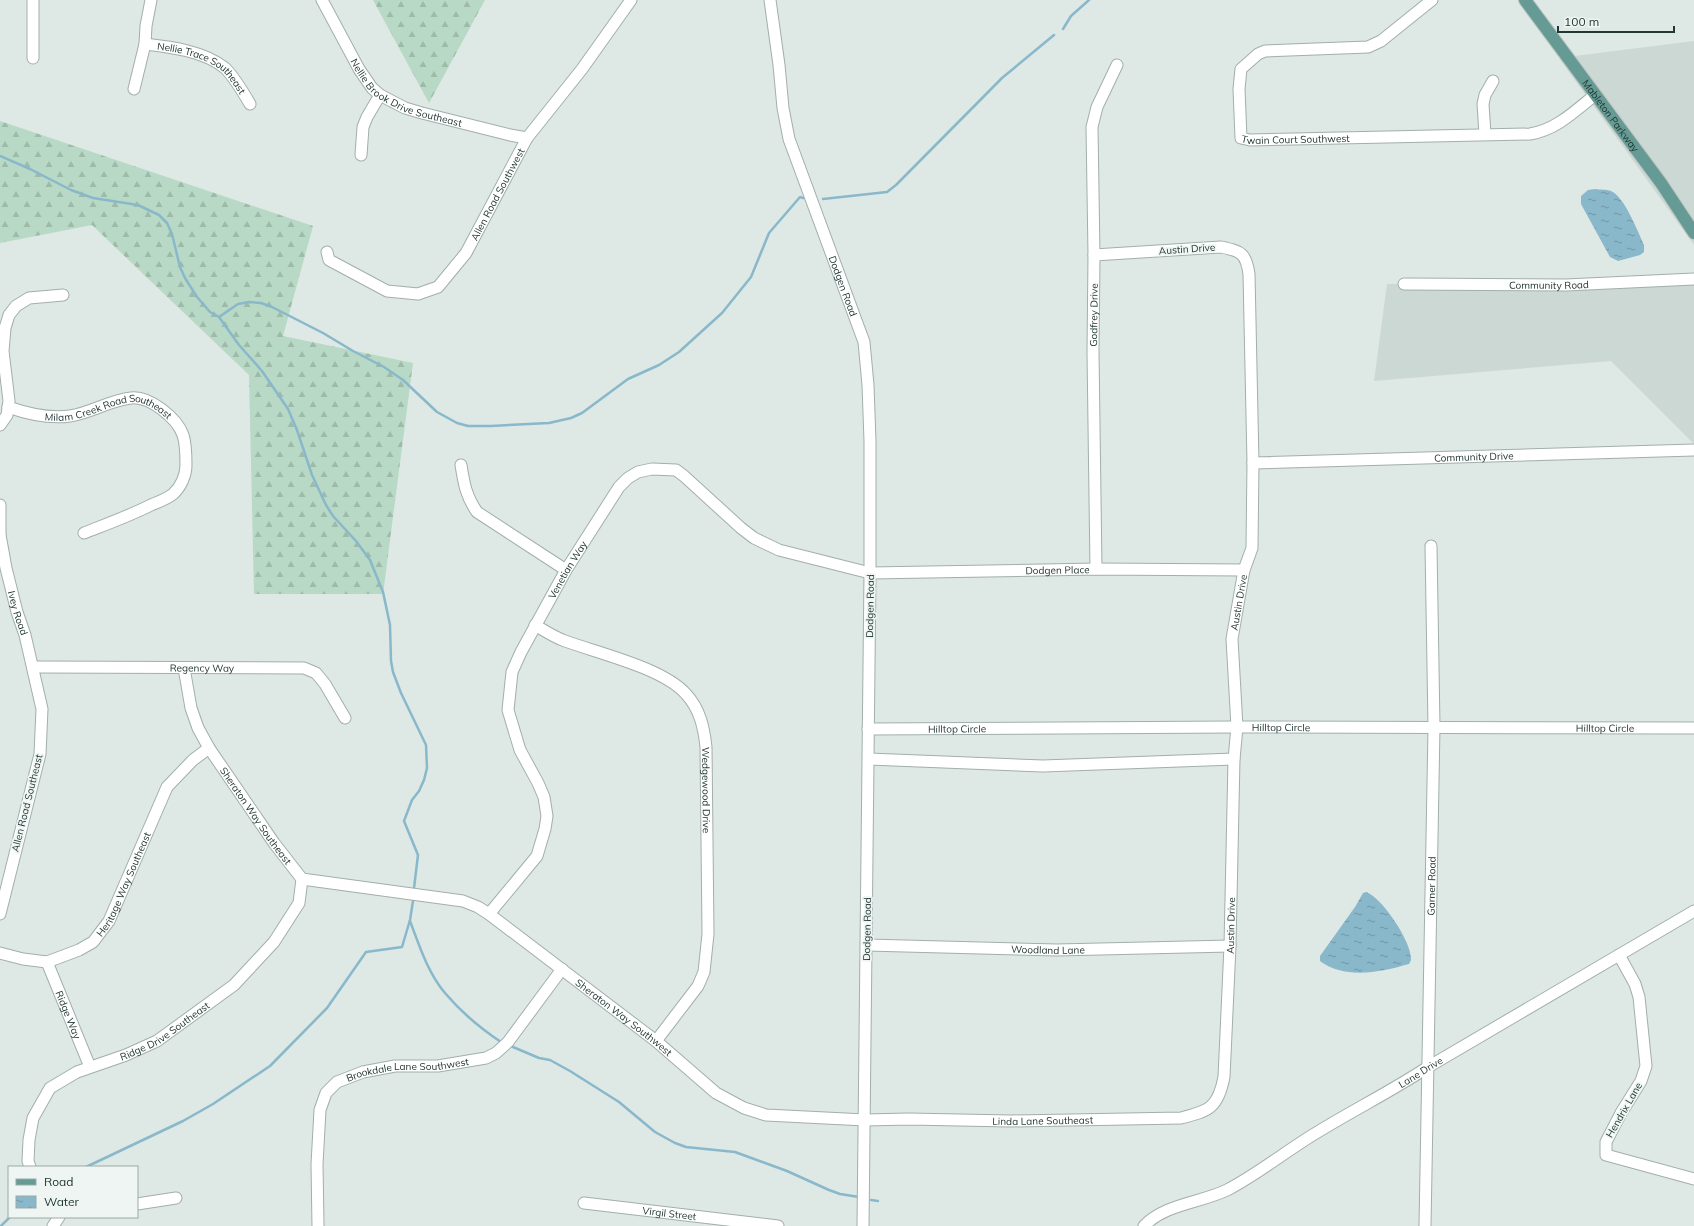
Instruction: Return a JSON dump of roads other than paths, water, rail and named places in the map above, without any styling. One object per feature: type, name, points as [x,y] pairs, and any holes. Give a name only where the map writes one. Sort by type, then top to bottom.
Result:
[{"type":"main road","name":"Mableton Parkway","points":[[1525,0],[1661,183],[1694,233]]},
{"type":"street","points":[[33,0],[33,58]]},
{"type":"street","points":[[134,89],[145,44],[146,26],[151,0]]},
{"type":"street","name":"Nellie Brook Drive Southeast","points":[[322,0],[359,69],[372,88],[380,96],[405,108],[422,113],[527,138]]},
{"type":"street","name":"Allen Road Southwest","points":[[327,252],[329,260],[387,291],[418,294],[438,287],[466,253],[527,138],[582,69],[631,0]]},
{"type":"street","name":"Dodgen Road","points":[[770,0],[783,108],[789,139],[864,342],[868,385],[870,441],[870,573],[864,1226]]},
{"type":"street","name":"Twain Court Southwest","points":[[1432,0],[1381,41],[1368,47],[1265,51],[1253,58],[1241,69],[1239,89],[1241,138],[1250,140],[1530,134],[1540,132],[1557,125],[1595,95]]},
{"type":"street","name":"Nellie Trace Southeast","points":[[145,44],[185,50],[215,62],[225,69],[238,84],[250,104]]},
{"type":"street","name":"Godfrey Drive","points":[[1096,569],[1092,127],[1097,107],[1118,65]]},
{"type":"street","points":[[1485,134],[1485,95],[1493,81]]},
{"type":"street","points":[[361,155],[363,127],[367,117],[380,96]]},
{"type":"street","name":"Austin Drive","points":[[1094,255],[1221,247],[1237,250],[1245,258],[1249,274],[1254,463],[1252,548],[1244,570],[1232,639],[1237,727],[1234,759],[1230,946],[1224,1078],[1216,1101]]},
{"type":"street","name":"Community Road","points":[[1404,284],[1566,285],[1694,279]]},
{"type":"street","points":[[0,425],[7,415],[9,401],[3,351],[5,328],[9,315],[16,306],[29,298],[63,295]]},
{"type":"street","name":"Milam Creek Road Southeast","points":[[8,407],[30,415],[70,416],[106,404],[132,398],[139,398],[154,404],[173,417],[183,434],[186,456],[186,471],[183,481],[174,493],[133,514],[84,533]]},
{"type":"street","name":"Community Drive","points":[[1254,463],[1694,450]]},
{"type":"street","points":[[461,465],[464,488],[469,501],[477,512],[566,570]]},
{"type":"street","name":"Venetian Way","points":[[489,914],[537,856],[546,829],[547,816],[544,797],[520,750],[508,710],[512,672],[566,570],[619,487],[628,478],[638,472],[652,469],[676,470],[742,528],[766,544],[779,550],[870,573]]},
{"type":"street","name":"Ivey Road","points":[[0,505],[0,534],[5,565],[33,667]]},
{"type":"street","name":"Garner Road","points":[[1426,1226],[1434,727],[1431,546]]},
{"type":"street","name":"Dodgen Place","points":[[870,573],[1096,569],[1244,570]]},
{"type":"street","name":"Wedgewood Drive","points":[[535,626],[563,640],[604,653],[656,674],[673,683],[686,694],[696,707],[704,728],[706,747],[708,934],[704,972],[698,986],[656,1042]]},
{"type":"street","name":"Regency Way","points":[[33,667],[304,668],[316,673],[325,684],[345,718]]},
{"type":"street","name":"Allen Road Southeast","points":[[0,914],[40,754],[42,709],[33,667]]},
{"type":"street","name":"Sheraton Way Southeast","points":[[184,668],[191,708],[198,728],[209,748],[274,843],[302,879]]},
{"type":"street","name":"Hilltop Circle","points":[[868,730],[1237,727],[1694,728]]},
{"type":"street","name":"Heritage Way Southeast","points":[[0,953],[23,959],[47,962],[79,950],[93,942],[102,933],[117,904],[167,787],[192,760],[209,748]]},
{"type":"street","points":[[869,759],[1043,766],[1234,759]]},
{"type":"street","name":"Sheraton Way Southwest","points":[[302,879],[463,901],[478,907],[562,969],[656,1042],[716,1093],[744,1108],[766,1115],[865,1120]]},
{"type":"street","name":"Ridge Drive Southeast","points":[[30,1166],[28,1161],[29,1140],[33,1118],[50,1088],[77,1072],[126,1055],[157,1042],[234,985],[274,942],[299,903],[302,879]]},
{"type":"street","name":"Lane Drive","points":[[1144,1226],[1162,1213],[1210,1197],[1246,1179],[1317,1132],[1401,1085],[1428,1067],[1694,911]]},
{"type":"street","name":"Woodland Lane","points":[[867,945],[1058,950],[1230,946]]},
{"type":"street","name":"Hendrix Lane","points":[[1619,955],[1636,984],[1640,997],[1646,1066],[1641,1081],[1621,1113],[1606,1142],[1606,1155],[1694,1179]]},
{"type":"street","name":"Ridge Way","points":[[47,962],[90,1067]]},
{"type":"street","name":"Brookdale Lane Southwest","points":[[318,1226],[317,1164],[320,1110],[326,1093],[337,1082],[363,1072],[396,1066],[438,1066],[486,1058],[496,1053],[508,1042],[562,969]]},
{"type":"street","name":"Linda Lane Southeast","points":[[865,1120],[909,1118],[1010,1121],[1181,1118],[1208,1110],[1216,1101]]},
{"type":"street","points":[[138,1204],[176,1198]]},
{"type":"street","name":"Virgil Street","points":[[584,1203],[778,1226]]},
{"type":"water","points":[[1595,189],[1611,191],[1616,194],[1626,207],[1644,245],[1644,252],[1640,255],[1618,261],[1610,257],[1581,204],[1581,196],[1588,190]]},
{"type":"water","points":[[1366,892],[1380,902],[1388,911],[1402,933],[1410,953],[1411,960],[1409,964],[1387,970],[1363,973],[1341,971],[1320,961],[1320,956],[1355,907],[1363,893]]},
{"type":"waterway","points":[[1063,29],[1071,16],[1089,0]]},
{"type":"waterway","points":[[823,199],[887,192],[896,185],[1002,78],[1054,35]]},
{"type":"waterway","points":[[0,156],[30,169],[71,190],[93,198],[138,205],[159,215],[167,223],[172,234],[180,267],[197,297],[210,312],[219,317],[239,345],[262,371],[288,409],[297,430],[312,475],[326,505],[333,516],[356,541],[370,560],[383,592],[390,625],[391,661],[393,672],[401,693],[426,745],[427,768],[424,780],[419,791],[412,800],[404,821],[418,855],[414,888]]},
{"type":"waterway","points":[[219,317],[238,304],[249,302],[261,303],[272,307],[384,367],[403,380],[437,412],[457,423],[468,426],[549,423],[571,418],[582,413],[628,379],[659,365],[679,352],[722,313],[751,277],[769,233],[800,197],[803,198]]},
{"type":"waterway","points":[[88,1166],[183,1121],[213,1104],[270,1066],[327,1008],[366,952],[402,947],[410,920],[413,901]]},
{"type":"waterway","points":[[410,921],[424,958],[434,977],[445,993],[464,1013],[501,1042]]},
{"type":"waterway","points":[[513,1047],[539,1058],[550,1060],[570,1071],[619,1102],[655,1132],[675,1143],[686,1147],[735,1152],[787,1171],[840,1194],[859,1197]]},
{"type":"waterway","points":[[871,1200],[878,1201]]},
{"type":"waterway","points":[[1,1226],[9,1218]]}]
